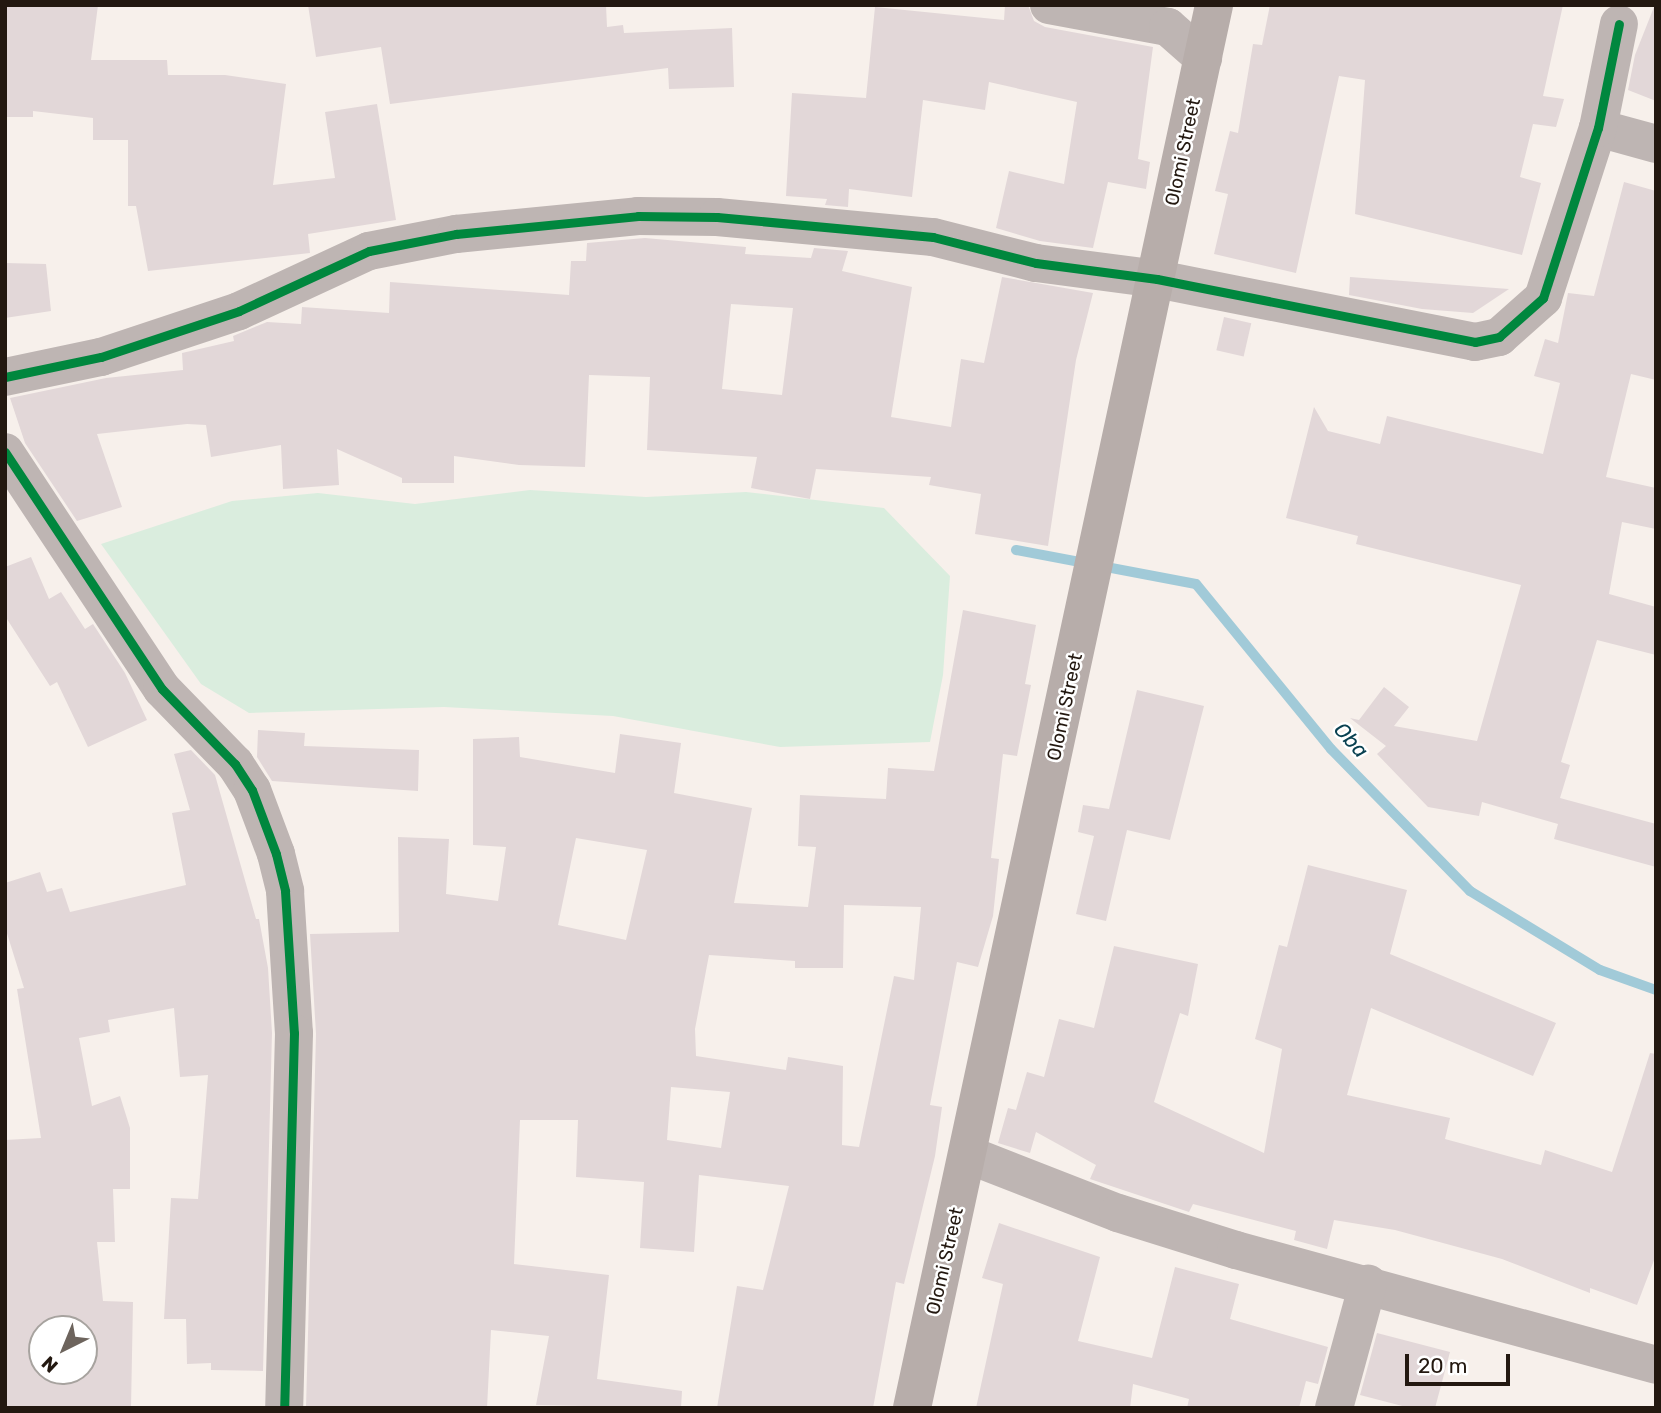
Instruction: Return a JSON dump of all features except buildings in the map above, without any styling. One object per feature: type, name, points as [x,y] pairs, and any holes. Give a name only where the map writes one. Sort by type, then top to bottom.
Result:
[{"type":"main road","name":"Olomi Street","points":[[912,1408],[1214,5]]},
{"type":"street","points":[[1049,5],[1168,27],[1203,58]]},
{"type":"street","points":[[5,377],[101,357],[239,311],[369,251],[456,234],[638,216],[717,217],[933,237],[1036,264],[1157,279],[1475,342],[1499,337],[1543,298],[1598,128],[1619,24]]},
{"type":"street","points":[[1598,128],[1656,144]]},
{"type":"street","points":[[5,452],[162,690],[235,764],[252,790],[276,854],[285,891],[294,1033],[284,1408]]},
{"type":"street","points":[[968,1155],[1118,1213],[1656,1365]]},
{"type":"street","points":[[1334,1408],[1368,1284]]},
{"type":"green space","points":[[530,490],[646,497],[746,492],[884,508],[950,576],[943,675],[930,742],[780,747],[613,716],[444,707],[249,713],[201,684],[101,544],[232,501],[318,493],[415,504]]},
{"type":"waterway","name":"Oba","points":[[1016,550],[1196,584],[1331,749],[1470,891],[1600,970],[1656,990]]},
{"type":"cycle path","points":[[5,377],[101,357],[239,311],[369,251],[456,234],[638,216],[717,217],[933,237],[1036,263],[1157,279],[1475,342],[1499,337],[1543,298],[1598,128],[1619,24]]},
{"type":"cycle path","points":[[5,452],[162,689],[235,764],[252,790],[276,854],[285,891],[294,1033],[284,1408]]}]
